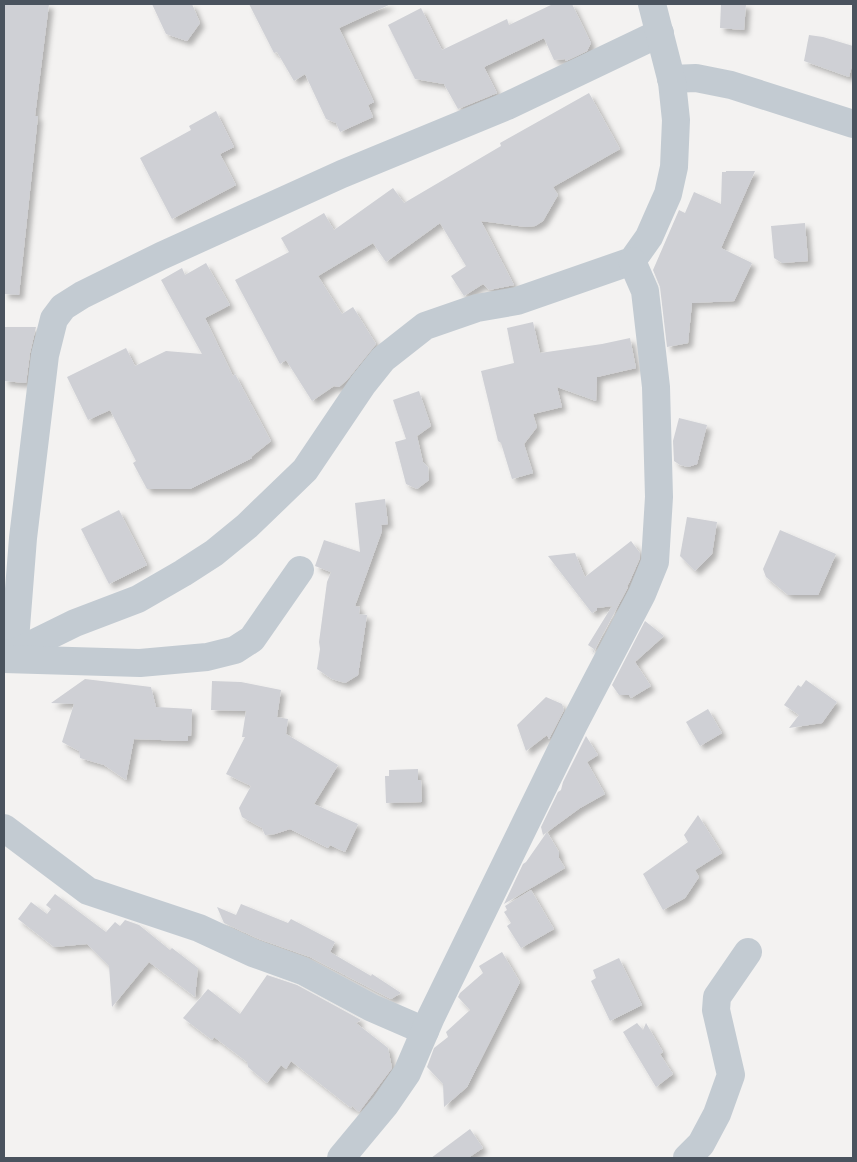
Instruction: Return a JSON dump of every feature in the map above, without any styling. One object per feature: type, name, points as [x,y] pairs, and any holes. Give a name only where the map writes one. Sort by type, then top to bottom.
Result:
[{"type":"street","points":[[7,655],[75,623],[138,599],[214,553],[247,526],[304,470],[363,384],[383,359],[426,326],[477,308],[517,301],[632,261],[649,237],[668,194],[674,167],[676,120],[671,79],[652,4]]},
{"type":"street","points":[[7,655],[24,538],[45,355],[54,320],[63,306],[161,256],[342,174],[507,106],[660,33]]},
{"type":"street","points":[[671,79],[696,78],[731,85],[853,124]]},
{"type":"street","points":[[341,1158],[407,1073],[425,1031],[573,726],[642,594],[655,562],[659,497],[656,387],[645,291],[632,261]]},
{"type":"street","points":[[7,655],[140,663],[207,657],[235,650],[252,638],[300,570]]},
{"type":"street","points":[[4,828],[88,891],[199,928],[253,953],[303,971],[372,1008],[425,1031]]},
{"type":"street","points":[[687,1158],[700,1144],[717,1114],[731,1076],[716,1010],[717,997],[748,952]]},
{"type":"building","points":[[4,4],[49,4],[35,116],[38,116],[19,295],[4,294]]},
{"type":"building","points":[[152,4],[192,4],[200,23],[187,41],[166,34]]},
{"type":"building","points":[[249,4],[391,4],[339,28],[374,102],[368,105],[373,117],[340,132],[336,123],[326,119],[305,74],[294,81],[277,52],[274,53]]},
{"type":"building","points":[[553,4],[572,4],[591,43],[587,51],[566,61],[565,59],[554,60],[544,38],[484,67],[497,93],[458,109],[444,84],[415,79],[388,25],[421,8],[442,50],[507,19],[509,25]]},
{"type":"building","points":[[721,4],[746,4],[744,30],[720,28]]},
{"type":"building","points":[[809,35],[853,46],[853,62],[849,77],[804,61]]},
{"type":"building","points":[[589,93],[620,149],[553,187],[558,195],[543,221],[535,226],[526,227],[481,221],[514,285],[489,290],[483,284],[464,296],[451,276],[466,266],[440,223],[386,262],[373,243],[318,276],[342,314],[353,307],[376,344],[347,380],[339,387],[334,386],[312,401],[286,360],[280,364],[235,280],[289,252],[281,238],[324,213],[334,230],[393,188],[404,203],[501,146],[500,143]]},
{"type":"building","points":[[216,111],[234,147],[220,154],[236,185],[172,219],[140,158],[191,130],[189,126]]},
{"type":"building","points":[[755,171],[721,248],[752,263],[734,301],[692,303],[688,343],[667,347],[660,287],[653,270],[679,210],[685,213],[694,192],[721,204],[722,172]]},
{"type":"building","points":[[805,223],[808,261],[782,263],[774,258],[771,226]]},
{"type":"building","points":[[206,263],[230,305],[205,318],[233,376],[235,374],[271,441],[252,458],[190,489],[147,489],[133,463],[136,461],[110,410],[88,420],[67,377],[126,348],[135,366],[166,351],[202,354],[161,280],[182,268],[185,275]]},
{"type":"building","points":[[533,322],[540,353],[630,338],[636,368],[597,377],[596,401],[557,387],[562,407],[533,414],[537,427],[524,444],[533,473],[512,479],[501,443],[498,441],[481,371],[514,363],[507,328]]},
{"type":"building","points":[[4,327],[36,327],[26,383],[4,381]]},
{"type":"building","points":[[419,391],[431,426],[417,436],[423,462],[428,467],[429,480],[417,489],[406,484],[395,442],[406,439],[393,400]]},
{"type":"building","points":[[679,418],[707,425],[697,464],[688,467],[674,461],[673,441]]},
{"type":"building","points":[[385,499],[388,524],[381,525],[382,531],[355,606],[360,607],[359,614],[367,615],[358,675],[345,683],[332,679],[317,669],[327,582],[331,572],[315,566],[324,540],[360,552],[355,503]]},
{"type":"building","points":[[119,510],[147,565],[109,584],[81,529]]},
{"type":"building","points":[[687,517],[717,522],[712,554],[695,571],[680,556]]},
{"type":"building","points":[[780,530],[836,554],[818,595],[788,595],[766,577],[763,569]]},
{"type":"building","points":[[631,541],[640,553],[640,558],[628,587],[592,655],[594,649],[588,645],[612,606],[597,608],[592,613],[548,556],[575,553],[585,577]]},
{"type":"building","points":[[645,621],[664,636],[635,662],[651,686],[631,698],[629,695],[619,695],[612,685]]},
{"type":"building","points":[[85,679],[151,687],[156,707],[192,709],[191,736],[188,736],[188,741],[134,739],[126,780],[104,765],[80,758],[79,751],[62,742],[74,704],[51,703]]},
{"type":"building","points":[[806,680],[837,702],[822,723],[789,728],[799,715],[784,705],[798,685],[801,687]]},
{"type":"building","points":[[212,681],[241,682],[281,690],[277,717],[288,719],[286,734],[338,765],[314,804],[358,824],[345,852],[330,845],[328,848],[290,829],[265,835],[262,828],[242,817],[239,808],[251,786],[226,774],[245,737],[242,737],[246,711],[211,710]]},
{"type":"building","points":[[546,697],[562,704],[564,710],[549,739],[547,735],[526,751],[517,725]]},
{"type":"building","points":[[708,709],[722,733],[700,746],[686,722]]},
{"type":"building","points":[[586,736],[598,755],[587,762],[605,794],[580,808],[543,835],[541,827],[558,792],[561,790],[563,782]]},
{"type":"building","points":[[418,769],[418,780],[421,780],[422,802],[386,803],[385,776],[389,776],[389,770]]},
{"type":"building","points":[[698,815],[722,853],[695,870],[699,877],[685,898],[663,910],[643,874],[688,842],[684,835]]},
{"type":"building","points":[[547,832],[559,852],[559,858],[565,868],[504,904],[523,864]]},
{"type":"building","points":[[531,890],[554,929],[521,948],[507,926],[511,923],[504,912],[507,910],[505,906]]},
{"type":"building","points":[[55,894],[106,932],[115,922],[120,926],[125,920],[139,925],[170,950],[172,948],[198,968],[195,997],[149,962],[112,1007],[109,966],[87,944],[54,947],[18,919],[31,902],[47,914],[51,909],[46,905]]},
{"type":"building","points":[[241,904],[288,923],[291,919],[335,942],[330,952],[371,976],[372,974],[401,993],[391,999],[310,957],[259,939],[224,923],[217,907],[236,915]]},
{"type":"building","points":[[502,952],[520,982],[467,1087],[444,1107],[443,1084],[427,1067],[434,1048],[448,1037],[446,1032],[470,1010],[458,997],[460,993],[483,973],[479,966]]},
{"type":"building","points":[[619,958],[642,1005],[610,1021],[591,981],[596,978],[593,970]]},
{"type":"building","points":[[267,975],[297,985],[361,1020],[356,1023],[388,1048],[392,1068],[359,1112],[352,1106],[351,1108],[291,1061],[286,1069],[281,1065],[267,1083],[248,1067],[247,1062],[214,1037],[212,1040],[183,1018],[208,989],[240,1014]]},
{"type":"building","points":[[637,1023],[643,1030],[646,1023],[663,1052],[660,1054],[673,1074],[656,1087],[623,1032]]},
{"type":"building","points":[[470,1129],[483,1148],[468,1158],[431,1158]]}]
